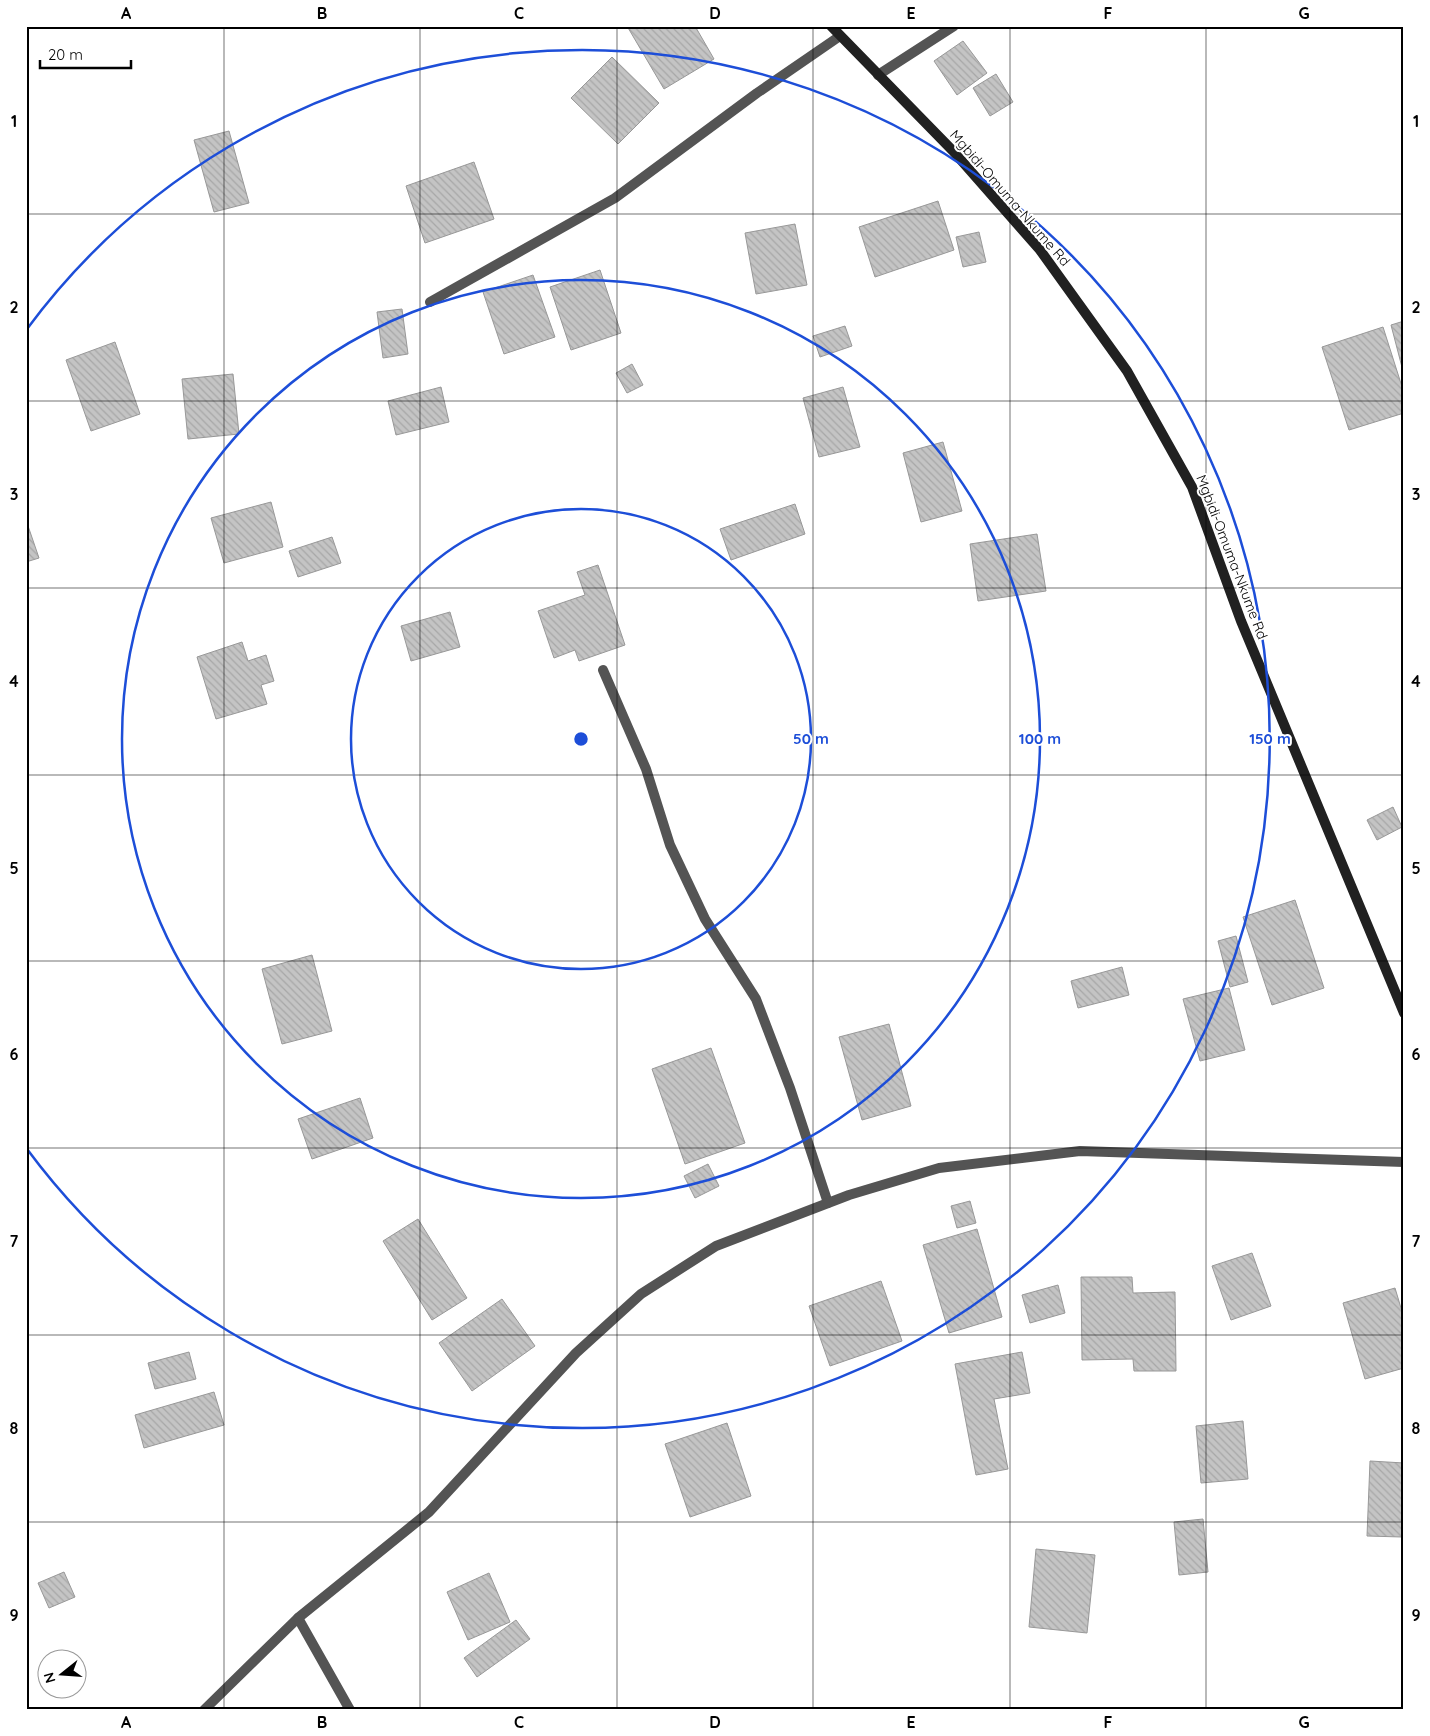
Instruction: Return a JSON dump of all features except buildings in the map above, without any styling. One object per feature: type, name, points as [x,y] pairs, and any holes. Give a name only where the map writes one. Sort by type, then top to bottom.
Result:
[{"type":"street","name":"Mgbidi-Omuma-Nkume Rd","points":[[831,26],[953,151],[1040,250],[1128,370],[1192,488],[1241,621],[1404,1013]]},
{"type":"street","points":[[878,75],[954,26]]},
{"type":"street","points":[[430,302],[615,198],[757,93],[840,36]]},
{"type":"street","points":[[603,670],[646,769],[670,845],[705,918],[756,999],[790,1088],[828,1203]]},
{"type":"street","points":[[204,1710],[298,1618],[429,1512],[576,1353],[640,1294],[716,1246],[828,1203],[939,1168],[1080,1151],[1404,1162]]},
{"type":"street","points":[[298,1618],[350,1710]]}]
